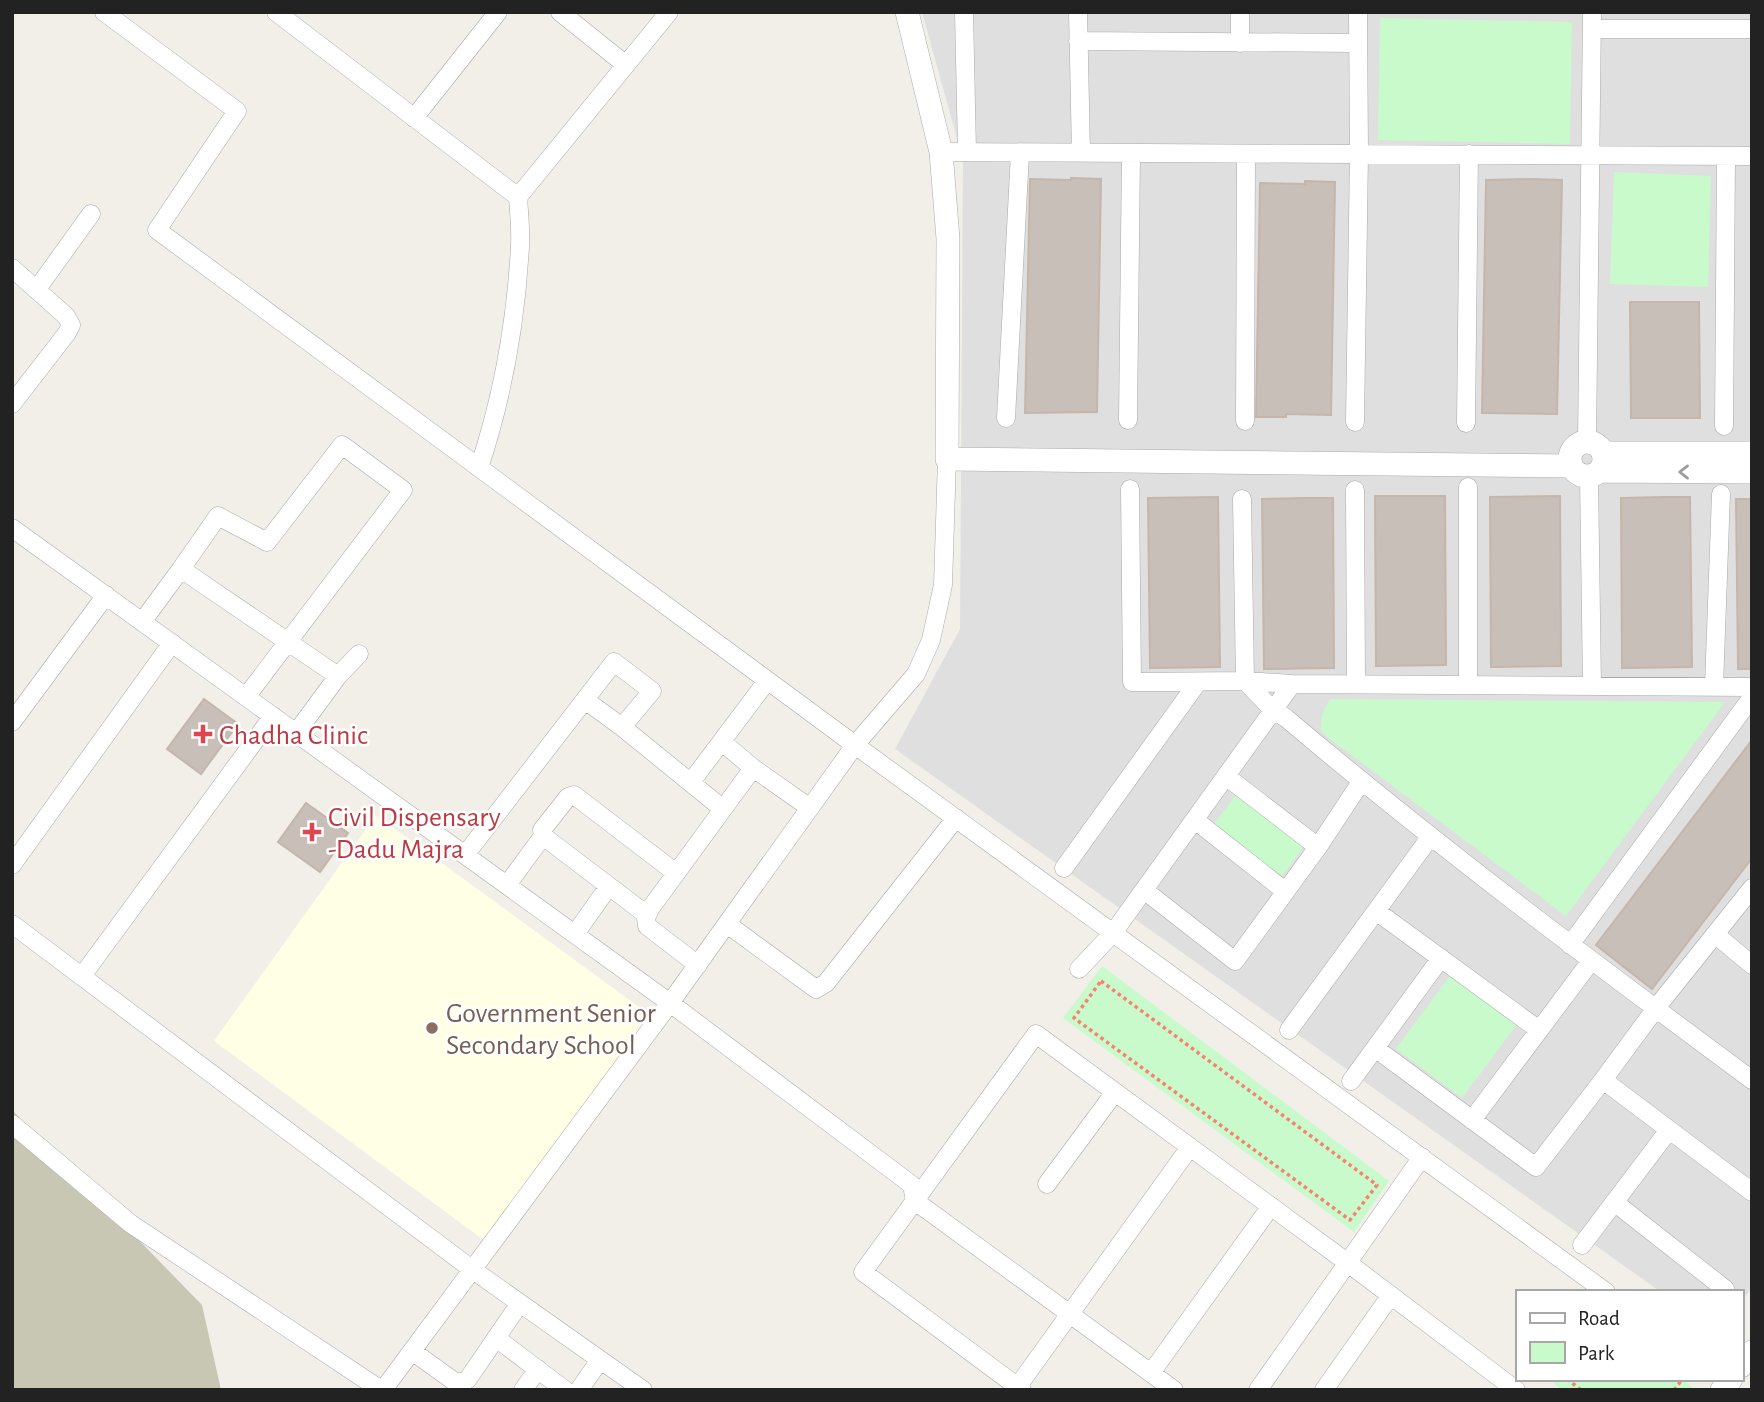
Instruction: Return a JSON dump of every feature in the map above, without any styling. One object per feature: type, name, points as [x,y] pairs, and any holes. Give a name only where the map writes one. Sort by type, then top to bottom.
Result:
[{"type":"street","points":[[104,12],[237,111],[157,230],[767,681],[1603,1290]]},
{"type":"street","points":[[276,12],[518,197]]},
{"type":"street","points":[[414,118],[498,12]]},
{"type":"street","points":[[560,12],[626,65]]},
{"type":"street","points":[[479,468],[489,437],[511,341],[520,244],[518,197],[669,12]]},
{"type":"street","points":[[12,1124],[131,1224],[382,1390],[698,965],[855,745],[916,674],[931,640],[943,585],[947,459],[948,239],[941,152],[907,12]]},
{"type":"street","points":[[964,12],[967,152]]},
{"type":"street","points":[[1078,12],[1081,153]]},
{"type":"street","points":[[1240,12],[1240,43]]},
{"type":"street","points":[[1355,422],[1358,12]]},
{"type":"street","points":[[1592,686],[1592,20],[1752,29]]},
{"type":"street","points":[[1078,41],[1358,43]]},
{"type":"street","points":[[941,152],[1752,156]]},
{"type":"street","points":[[1006,418],[1020,153]]},
{"type":"street","points":[[1128,420],[1131,153]]},
{"type":"street","points":[[1245,421],[1246,154]]},
{"type":"street","points":[[1466,423],[1469,155]]},
{"type":"street","points":[[1724,426],[1726,156]]},
{"type":"street","points":[[37,289],[91,214]]},
{"type":"street","points":[[12,268],[66,316],[71,324],[67,333],[12,404]]},
{"type":"street","points":[[142,622],[218,516],[267,542],[342,445],[403,491],[246,697]]},
{"type":"street","points":[[1590,462],[1752,453]]},
{"type":"street","points":[[947,459],[1590,462],[1752,472]]},
{"type":"street","points":[[1468,487],[1468,685]]},
{"type":"street","points":[[1130,489],[1132,682],[1752,687]]},
{"type":"street","points":[[1355,490],[1356,684]]},
{"type":"street","points":[[1714,686],[1721,494]]},
{"type":"street","points":[[1242,499],[1245,681],[1273,710],[1361,782],[1570,945],[1752,1080]]},
{"type":"street","points":[[12,528],[670,1003],[912,1185],[915,1200],[1174,1390]]},
{"type":"street","points":[[181,569],[338,676]]},
{"type":"street","points":[[12,722],[106,595]]},
{"type":"street","points":[[12,865],[172,643]]},
{"type":"street","points":[[296,733],[338,676],[359,654]]},
{"type":"street","points":[[465,855],[614,662],[652,691],[622,727]]},
{"type":"street","points":[[691,782],[767,681]]},
{"type":"street","points":[[1064,868],[1198,682]]},
{"type":"street","points":[[1079,969],[1113,933],[1292,684]]},
{"type":"street","points":[[1570,945],[1752,697]]},
{"type":"street","points":[[585,701],[622,727],[723,809]]},
{"type":"street","points":[[82,976],[273,716]]},
{"type":"street","points":[[722,742],[753,768],[810,808]]},
{"type":"street","points":[[698,965],[647,926],[647,915],[753,768]]},
{"type":"street","points":[[1227,777],[1318,847]]},
{"type":"street","points":[[1144,890],[1235,961],[1318,847],[1361,782]]},
{"type":"street","points":[[647,915],[543,836],[542,830],[568,797],[574,794],[676,873]]},
{"type":"street","points":[[727,924],[816,989],[826,983],[956,818]]},
{"type":"street","points":[[1195,820],[1285,891]]},
{"type":"street","points":[[507,885],[543,836]]},
{"type":"street","points":[[1289,1030],[1431,836]]},
{"type":"street","points":[[575,934],[609,886]]},
{"type":"street","points":[[1375,1048],[1536,1167],[1656,1008],[1752,888]]},
{"type":"street","points":[[1376,911],[1539,1030]]},
{"type":"street","points":[[12,924],[473,1270],[643,1390]]},
{"type":"street","points":[[1716,935],[1752,965]]},
{"type":"street","points":[[1351,1081],[1441,958]]},
{"type":"street","points":[[1472,1120],[1591,961]]},
{"type":"street","points":[[1190,1147],[1020,1388],[863,1272],[1036,1034],[1271,1206],[1391,1295],[1510,1388]]},
{"type":"street","points":[[1604,1080],[1752,1192]]},
{"type":"street","points":[[1047,1184],[1115,1092]]},
{"type":"street","points":[[1582,1245],[1670,1130]]},
{"type":"street","points":[[1258,1390],[1422,1157]]},
{"type":"street","points":[[1614,1202],[1725,1289]]},
{"type":"street","points":[[1152,1373],[1271,1206]]},
{"type":"street","points":[[1324,1390],[1391,1295]]},
{"type":"street","points":[[412,1351],[460,1386],[468,1379],[520,1303]]},
{"type":"street","points":[[496,1338],[565,1390]]},
{"type":"street","points":[[579,1390],[600,1360]]},
{"type":"street","points":[[523,1390],[538,1369]]},
{"type":"path","points":[[1101,981],[1377,1185],[1350,1220],[1074,1018],[1101,981]]},
{"type":"shaded area","points":[[922,12],[1752,12],[1752,1288],[1743,1299],[1743,1290],[1658,1290],[895,749],[960,629],[963,160]]},
{"type":"shaded area","name":"Government Senior Secondary School","points":[[376,815],[650,1015],[485,1241],[214,1041]]},
{"type":"shaded area","points":[[12,1110],[202,1305],[221,1390],[12,1390]]},
{"type":"green space","points":[[1380,18],[1572,22],[1570,144],[1378,140]]},
{"type":"green space","points":[[1614,172],[1711,176],[1708,287],[1610,284]]},
{"type":"green space","points":[[1331,699],[1725,702],[1566,916],[1322,733],[1322,715]]},
{"type":"green space","points":[[1236,795],[1304,846],[1282,876],[1213,825]]},
{"type":"green space","points":[[1102,966],[1389,1181],[1354,1232],[1063,1018]]},
{"type":"green space","points":[[1451,974],[1518,1023],[1462,1098],[1396,1049]]},
{"type":"green space","points":[[1551,1381],[1685,1381],[1692,1387],[1690,1390],[1562,1390]]},
{"type":"building","points":[[1030,179],[1101,179],[1097,412],[1025,413]]},
{"type":"building","points":[[1486,180],[1562,180],[1557,414],[1482,413]]},
{"type":"building","points":[[1305,181],[1335,182],[1331,415],[1286,414],[1286,417],[1256,417],[1260,183],[1305,184]]},
{"type":"building","points":[[1630,302],[1699,302],[1700,418],[1631,418]]},
{"type":"building","points":[[1375,496],[1445,496],[1446,665],[1376,666]]},
{"type":"building","points":[[1560,496],[1561,666],[1491,667],[1490,497]]},
{"type":"building","points":[[1218,497],[1220,667],[1150,668],[1148,498]]},
{"type":"building","points":[[1690,497],[1692,667],[1622,668],[1621,498]]},
{"type":"building","points":[[1333,498],[1334,668],[1264,669],[1262,499]]},
{"type":"building","points":[[1736,499],[1752,499],[1752,669],[1738,669]]},
{"type":"building","points":[[204,699],[238,724],[201,774],[167,749]]},
{"type":"building","points":[[1752,740],[1752,858],[1652,989],[1596,945]]},
{"type":"building","points":[[306,803],[348,833],[320,872],[278,842]]},
{"type":"place","name":"Chadha Clinic","points":[[203,734]]},
{"type":"place","name":"Civil Dispensary -Dadu Majra","points":[[312,832]]},
{"type":"place","name":"Government Senior Secondary School","points":[[432,1028]]}]
